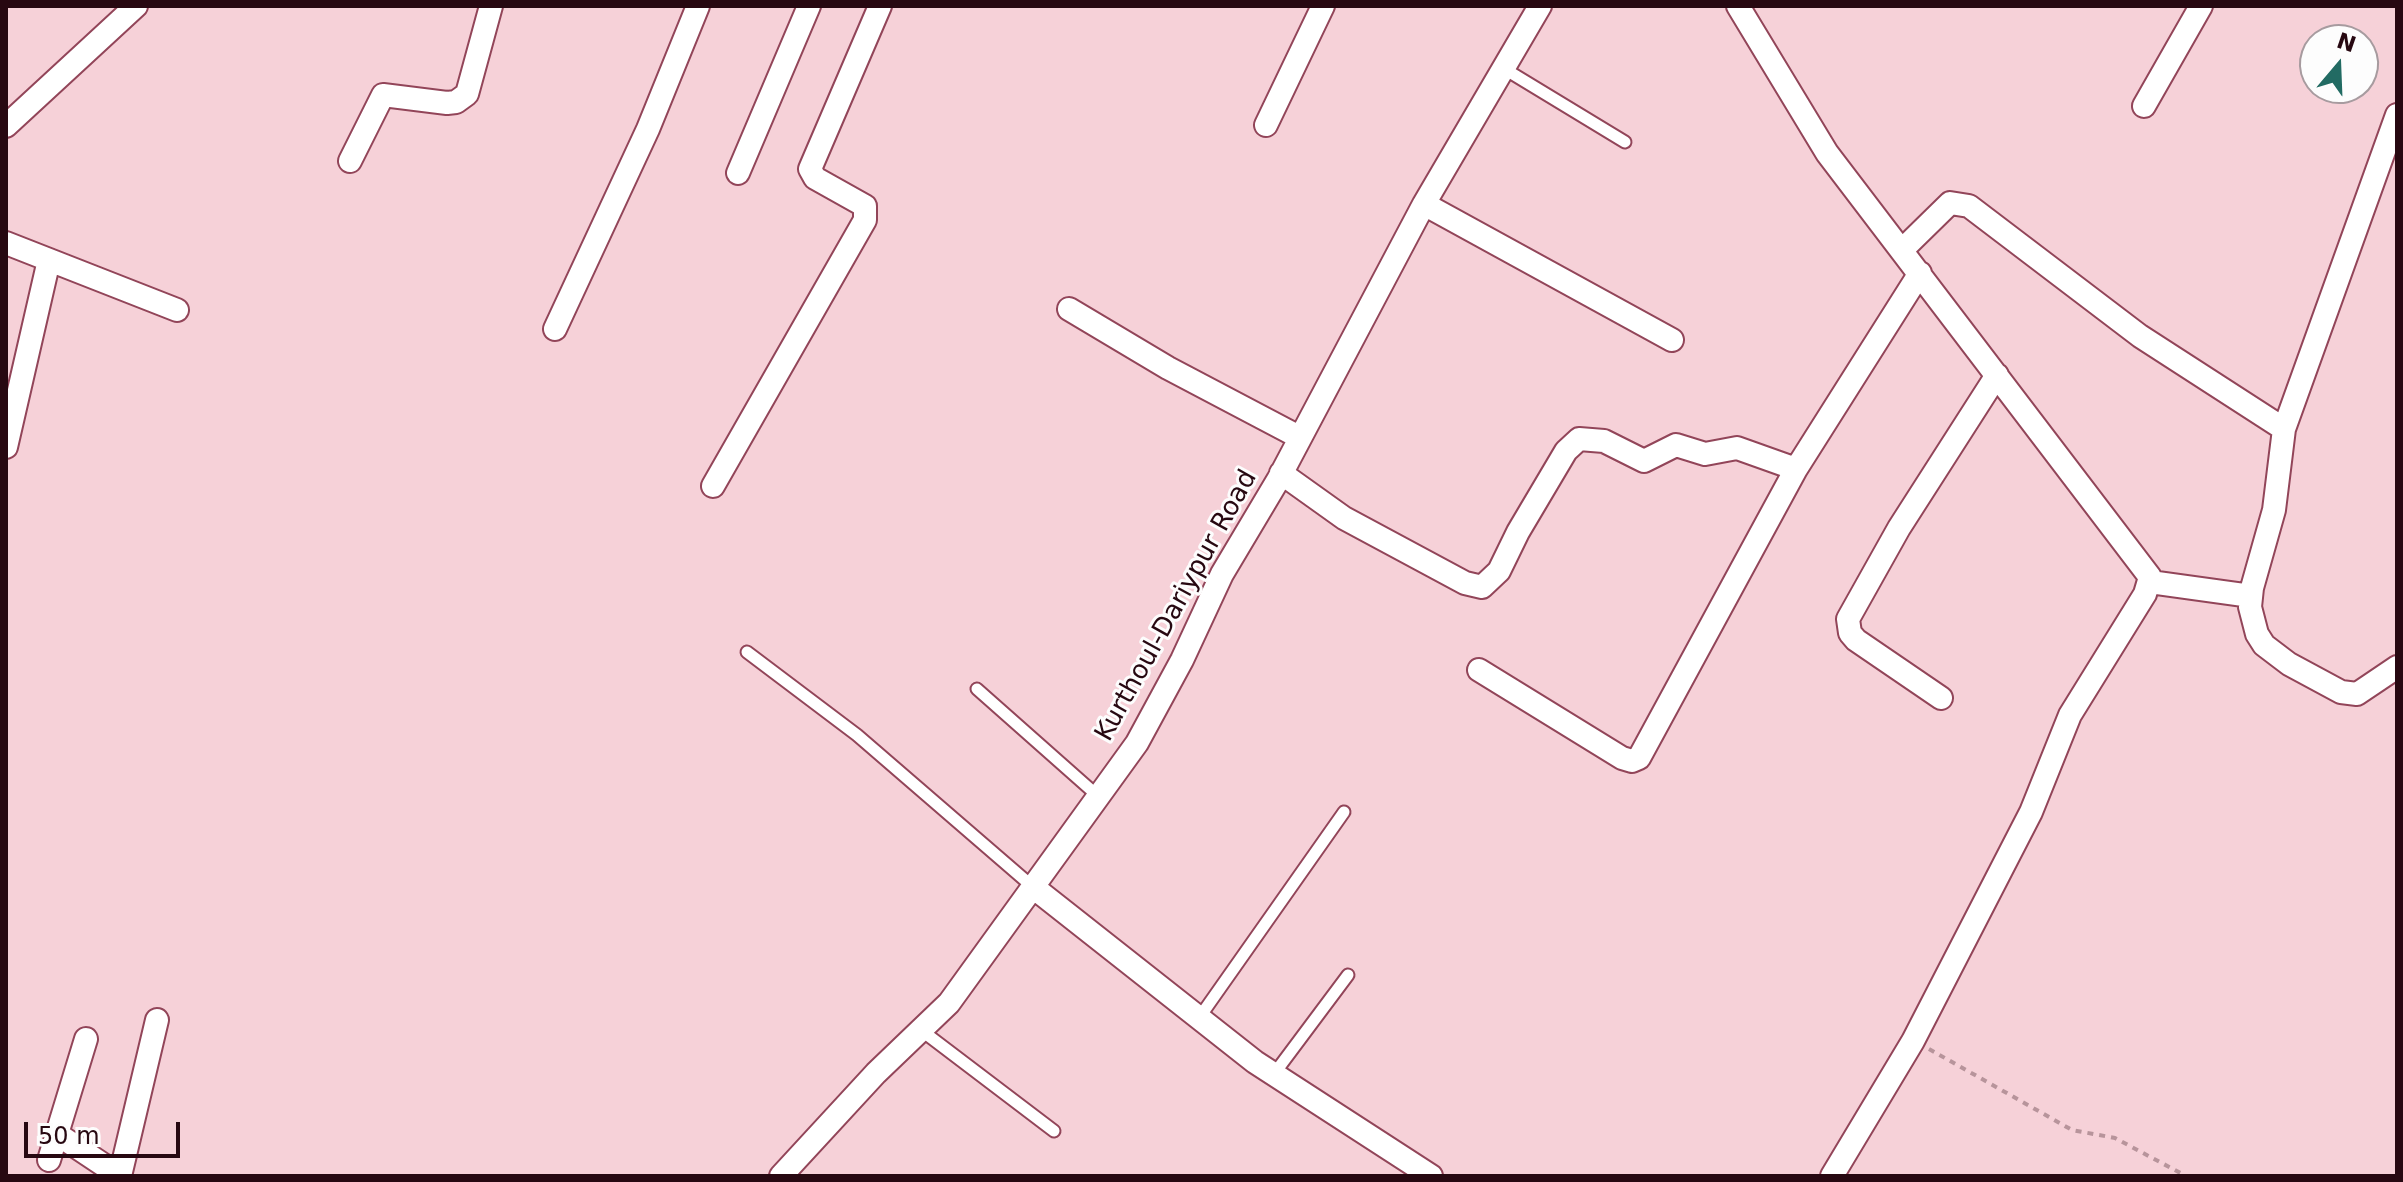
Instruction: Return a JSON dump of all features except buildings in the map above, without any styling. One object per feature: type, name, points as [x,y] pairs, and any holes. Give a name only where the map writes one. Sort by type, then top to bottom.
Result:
[{"type":"street","points":[[6,126],[136,6]]},
{"type":"street","points":[[350,161],[383,95],[447,103],[456,102],[467,94],[491,6]]},
{"type":"street","points":[[555,329],[648,129],[698,6]]},
{"type":"street","points":[[738,173],[809,6]]},
{"type":"street","points":[[713,486],[865,220],[865,206],[815,178],[810,169],[880,6]]},
{"type":"street","points":[[1266,125],[1323,6]]},
{"type":"street","name":"Kurthoul-Dariypur Road","points":[[781,1176],[949,1003],[1099,797],[1155,713],[1222,574],[1281,473],[1424,204],[1540,6]]},
{"type":"street","points":[[1738,6],[1827,153],[2145,568],[2150,582]]},
{"type":"street","points":[[2144,106],[2201,6]]},
{"type":"street","points":[[2397,115],[2284,429],[2274,510],[2251,596],[2252,618],[2264,645],[2289,664],[2341,692],[2357,694],[2397,667]]},
{"type":"street","points":[[1902,250],[1950,203],[1969,206],[2140,336],[2284,429]]},
{"type":"street","points":[[1424,204],[1672,340]]},
{"type":"street","points":[[6,243],[177,310]]},
{"type":"street","points":[[6,447],[49,260]]},
{"type":"street","points":[[1479,670],[1622,758],[1632,761],[1639,758],[1796,469],[1920,273]]},
{"type":"street","points":[[1069,309],[1180,375],[1299,437]]},
{"type":"street","points":[[1941,698],[1856,640],[1850,633],[1848,619],[1899,528],[1997,375]]},
{"type":"street","points":[[1281,473],[1344,518],[1465,583],[1482,587],[1499,571],[1518,532],[1566,451],[1579,439],[1604,441],[1644,461],[1676,445],[1705,454],[1737,448],[1796,469]]},
{"type":"street","points":[[2150,582],[2251,596]]},
{"type":"street","points":[[1832,1176],[1913,1041],[2037,800],[2070,715],[2150,582]]},
{"type":"street","points":[[1033,887],[1198,1019],[1274,1074],[1431,1176]]},
{"type":"street","points":[[57,1134],[120,1176],[122,1157],[157,1020]]},
{"type":"street","points":[[49,1160],[86,1039]]},
{"type":"lane","points":[[1502,68],[1625,142]]},
{"type":"lane","points":[[747,652],[847,726],[1033,887]]},
{"type":"lane","points":[[977,689],[1099,797]]},
{"type":"lane","points":[[1198,1019],[1344,812]]},
{"type":"lane","points":[[1274,1074],[1348,975]]},
{"type":"lane","points":[[921,1030],[1054,1131]]},
{"type":"path","points":[[1913,1041],[2072,1130],[2115,1138],[2186,1176]]}]
